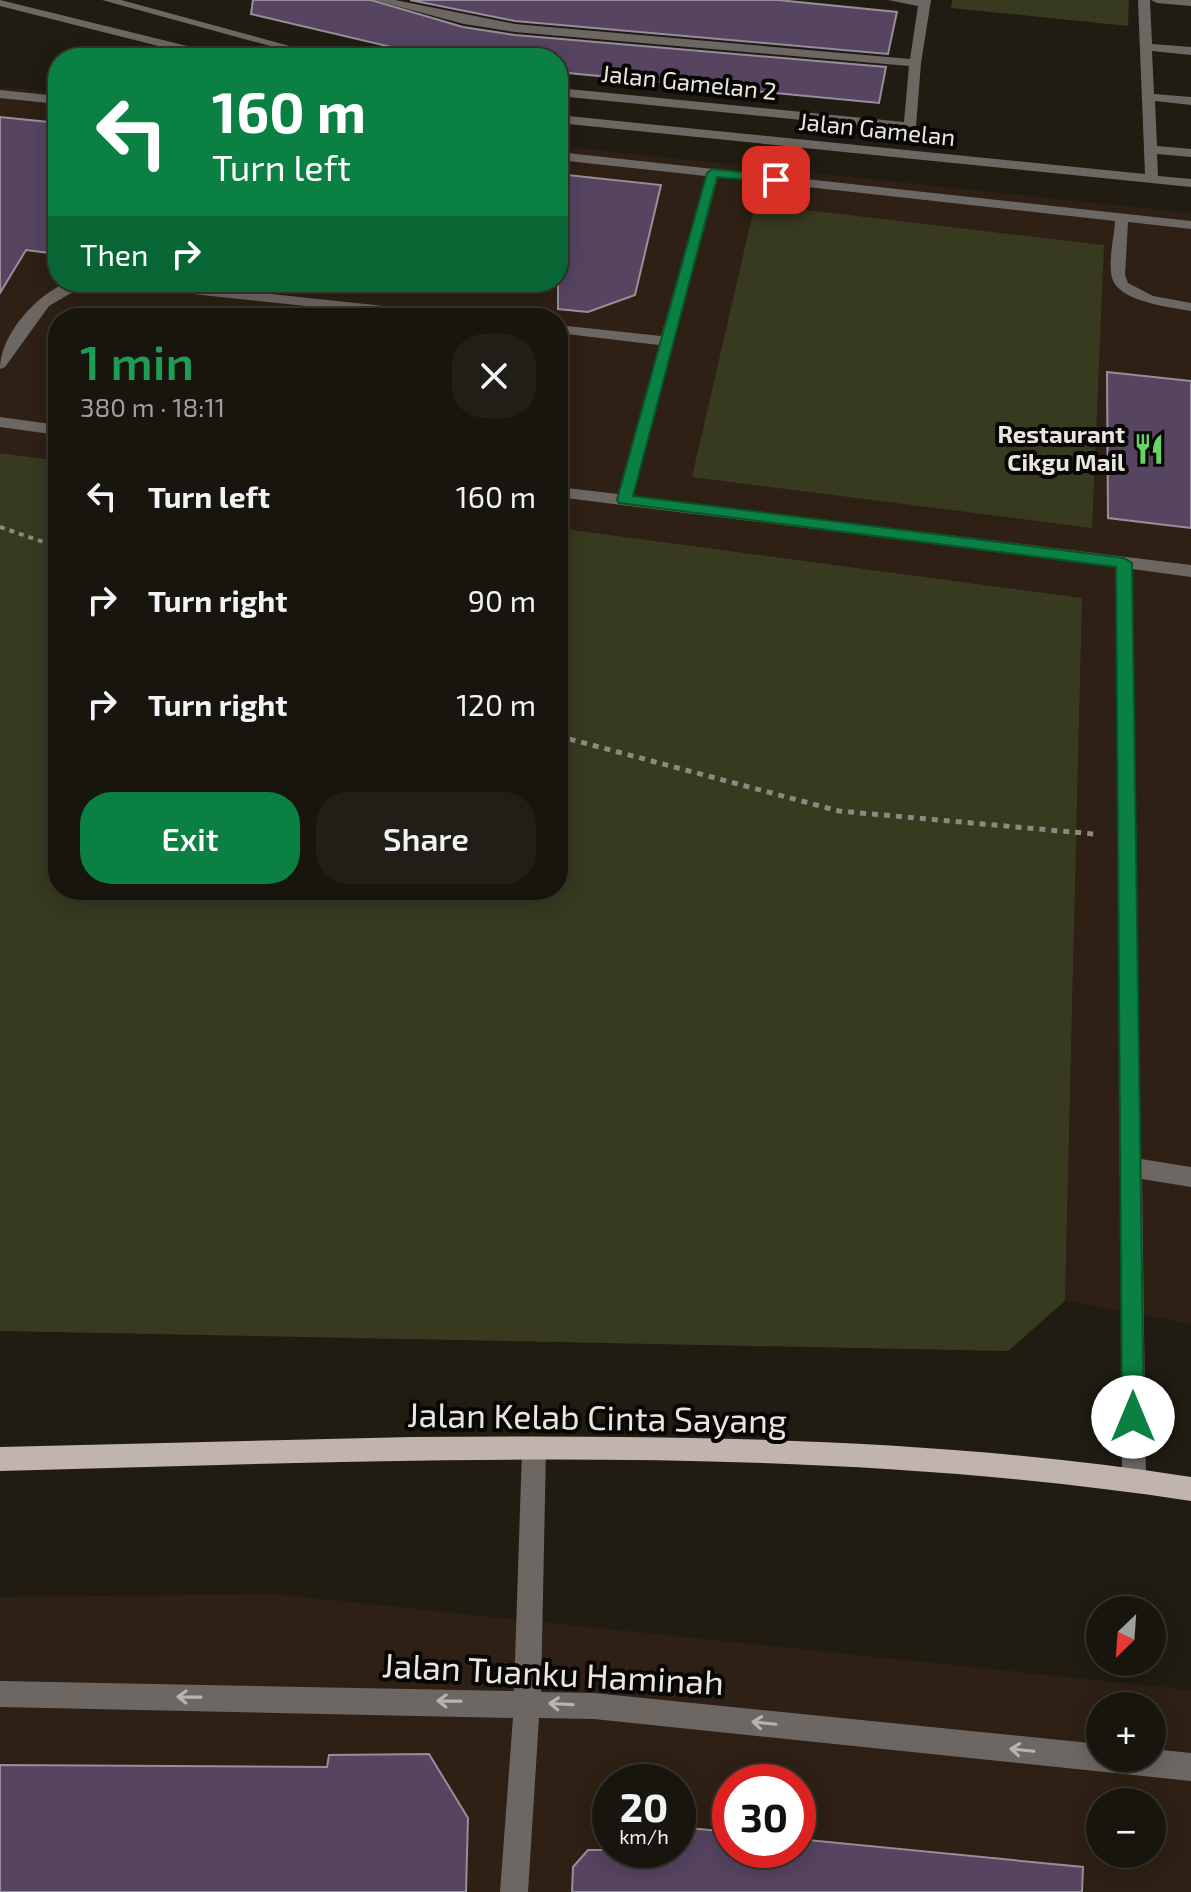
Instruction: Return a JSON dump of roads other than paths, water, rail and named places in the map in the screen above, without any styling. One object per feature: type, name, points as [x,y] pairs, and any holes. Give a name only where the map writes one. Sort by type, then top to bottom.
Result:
[{"type":"main road","name":"Jalan Kelab Cinta Sayang","points":[[0,1459],[534,1449],[754,1452],[899,1459],[1134,1479],[1191,1489]]},
{"type":"street","points":[[108,0],[290,48]]},
{"type":"street","points":[[380,0],[464,20],[515,28],[915,63]]},
{"type":"street","points":[[894,0],[925,1],[915,63],[908,155]]},
{"type":"street","points":[[1144,0],[1152,179]]},
{"type":"street","points":[[1157,0],[1191,3]]},
{"type":"street","points":[[0,3],[180,48]]},
{"type":"street","points":[[1146,47],[1191,51]]},
{"type":"street","name":"Jalan Gamelan 2","points":[[568,93],[911,127]]},
{"type":"street","points":[[0,94],[48,99]]},
{"type":"street","points":[[1147,97],[1191,101]]},
{"type":"street","name":"Jalan Gamelan","points":[[568,120],[1191,183]]},
{"type":"street","points":[[1150,149],[1191,153]]},
{"type":"street","points":[[568,157],[1191,225]]},
{"type":"street","points":[[624,500],[713,173]]},
{"type":"street","points":[[1122,217],[1118,275],[1122,285],[1149,299],[1191,307]]},
{"type":"street","points":[[0,364],[52,294],[57,292]]},
{"type":"street","points":[[212,292],[365,308]]},
{"type":"street","points":[[568,330],[667,341]]},
{"type":"street","points":[[0,422],[48,426]]},
{"type":"street","points":[[568,493],[1191,571]]},
{"type":"street","points":[[1124,563],[1134,1479]]},
{"type":"street","points":[[1131,1167],[1191,1177]]},
{"type":"street","points":[[514,1892],[527,1703],[534,1449]]},
{"type":"street","name":"Jalan Tuanku Haminah","points":[[0,1694],[594,1706],[1086,1756]]},
{"type":"street","name":"Jalan Tuanku Haminah","points":[[1166,1764],[1191,1767]]},
{"type":"place","name":"Restaurant Cikgu Mail","points":[[1149,449]]}]
